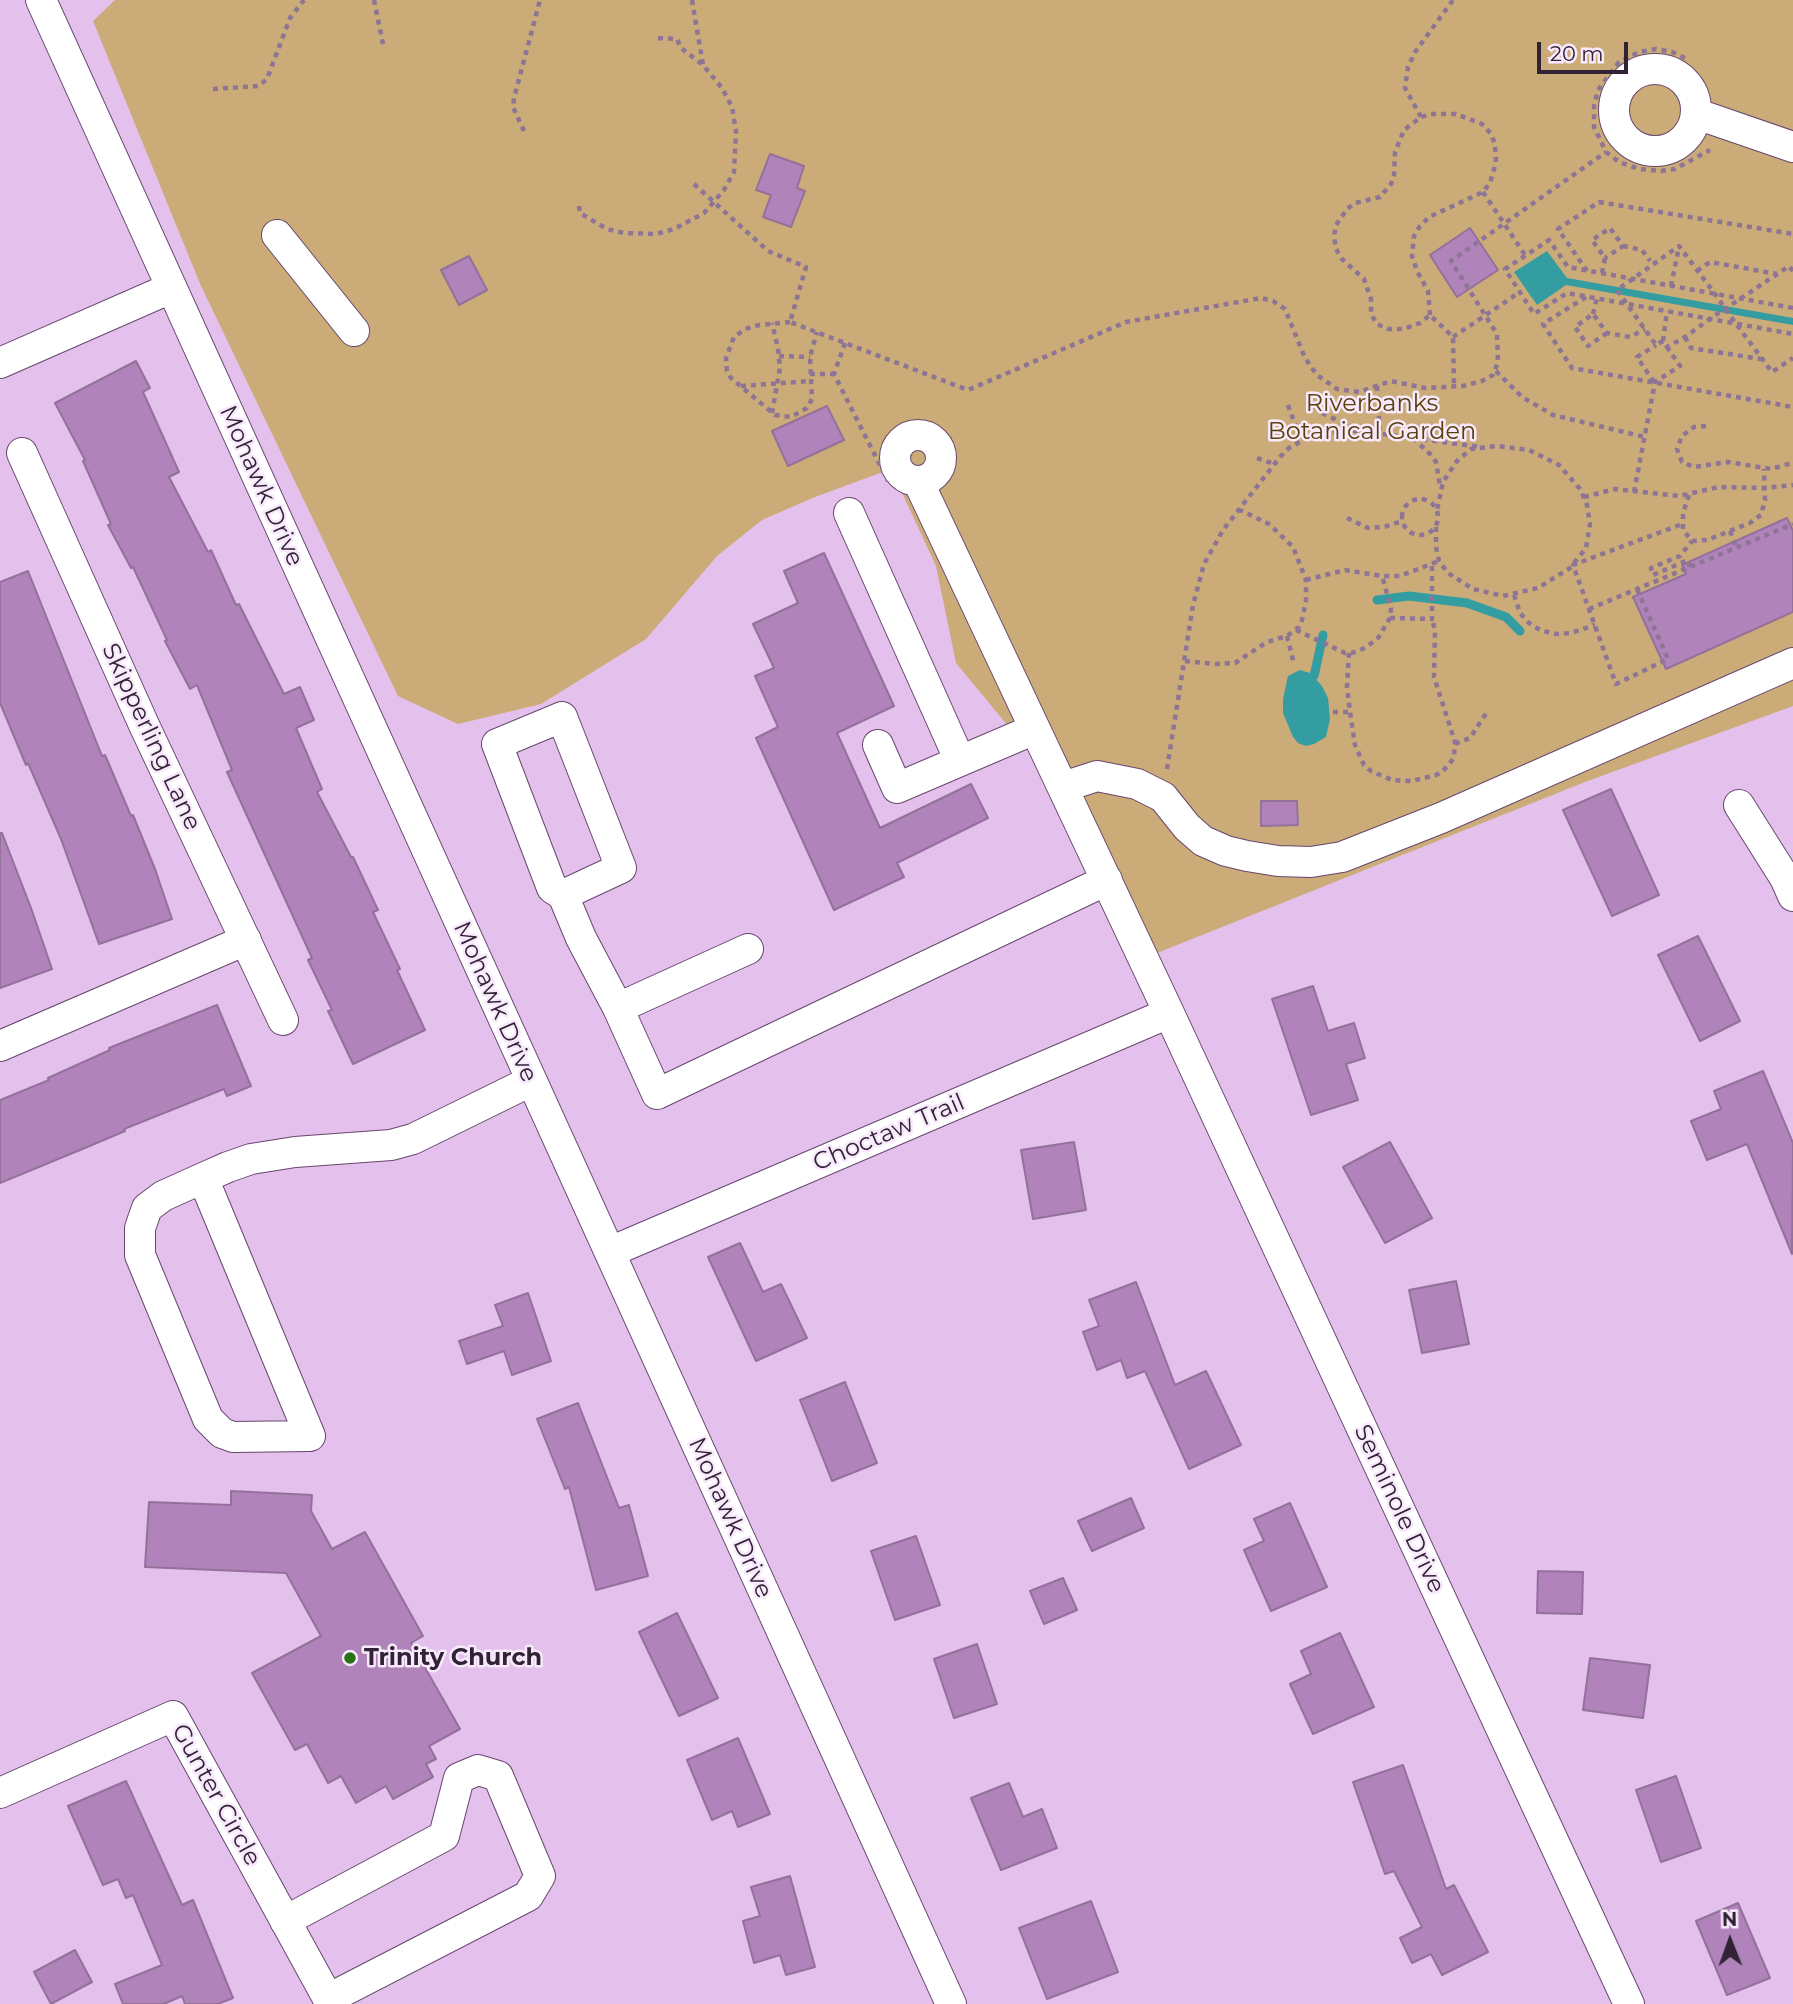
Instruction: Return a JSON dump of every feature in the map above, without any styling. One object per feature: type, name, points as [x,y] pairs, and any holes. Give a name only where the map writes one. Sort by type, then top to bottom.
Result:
[{"type":"street","name":"Mohawk Drive","points":[[41,0],[951,2004]]},
{"type":"street","points":[[1697,114],[1793,147]]},
{"type":"street","points":[[277,235],[354,331]]},
{"type":"street","points":[[0,363],[171,288]]},
{"type":"street","name":"Skipperling Lane","points":[[22,453],[144,725],[284,1020]]},
{"type":"street","name":"Seminole Drive","points":[[903,482],[1063,786],[1629,2004]]},
{"type":"street","points":[[849,513],[960,761]]},
{"type":"street","points":[[1063,786],[1097,776],[1137,784],[1163,797],[1187,827],[1203,841],[1226,851],[1278,861],[1311,862],[1342,857],[1441,818],[1793,663]]},
{"type":"street","points":[[557,892],[621,868],[562,717],[496,744],[557,892],[618,1008],[657,1094],[1107,880]]},
{"type":"street","points":[[878,745],[897,788],[1035,729]]},
{"type":"street","points":[[1739,805],[1785,878],[1793,896]]},
{"type":"street","points":[[0,1046],[246,940]]},
{"type":"street","points":[[618,1008],[748,949]]},
{"type":"street","name":"Choctaw Trail","points":[[610,1252],[1169,1013]]},
{"type":"street","points":[[203,1178],[310,1436],[233,1437],[222,1433],[208,1419],[140,1255],[140,1228],[147,1208],[163,1196],[203,1178],[251,1159],[274,1154],[370,1148],[413,1139],[531,1081]]},
{"type":"street","name":"Gunter Circle","points":[[0,1793],[173,1716],[330,2001]]},
{"type":"street","points":[[285,1921],[444,1836],[459,1778],[478,1770],[498,1776],[540,1876],[528,1896],[330,2001]]},
{"type":"path","points":[[213,89],[259,86],[267,79],[290,19],[304,0]]},
{"type":"path","points":[[374,0],[384,49]]},
{"type":"path","points":[[524,131],[513,107],[514,98],[540,0]]},
{"type":"path","points":[[692,0],[704,65]]},
{"type":"path","points":[[1421,117],[1405,88],[1408,67],[1415,52],[1453,0]]},
{"type":"path","points":[[579,206],[580,213],[607,229],[640,234],[674,229],[691,222],[715,202],[734,172],[736,131],[732,107],[722,88],[704,65],[686,54],[677,38],[655,38]]},
{"type":"path","points":[[1685,58],[1664,50],[1639,52],[1619,62],[1607,74],[1598,90],[1593,115],[1597,136],[1606,152],[1628,166],[1661,171],[1681,167],[1712,149]]},
{"type":"path","points":[[1430,315],[1420,323],[1404,328],[1388,329],[1377,324],[1371,314],[1371,299],[1364,279],[1342,259],[1336,249],[1336,225],[1347,209],[1355,203],[1380,197],[1387,191],[1394,176],[1394,162],[1404,130],[1421,117],[1432,114],[1467,116],[1482,124],[1495,144],[1496,162],[1490,183],[1483,192],[1429,217],[1414,236],[1412,256],[1416,271],[1428,291],[1430,315],[1453,337],[1454,387]]},
{"type":"path","points":[[817,332],[810,357],[812,399],[802,413],[791,417],[772,413],[727,371],[726,358],[734,337],[745,329],[790,321],[968,390],[1126,322],[1256,298],[1273,301],[1285,309],[1305,358],[1323,380],[1345,391],[1359,392],[1398,381],[1425,388],[1454,387],[1482,381],[1496,371],[1499,353],[1497,334],[1451,261],[1606,152]]},
{"type":"path","points":[[694,184],[768,251],[806,267],[790,321]]},
{"type":"path","points":[[1483,192],[1525,256]]},
{"type":"path","points":[[1587,271],[1558,229],[1599,202],[1793,234]]},
{"type":"path","points":[[1605,258],[1592,240],[1610,228],[1623,246],[1642,250],[1650,261]]},
{"type":"path","points":[[1793,308],[1568,267],[1549,240],[1505,269],[1534,314],[1567,293],[1793,334]]},
{"type":"path","points":[[1602,274],[1605,258],[1623,246]]},
{"type":"path","points":[[1679,246],[1772,372],[1793,358]]},
{"type":"path","points":[[1656,345],[1617,290],[1679,246]]},
{"type":"path","points":[[1671,286],[1679,246]]},
{"type":"path","points":[[1697,271],[1710,262],[1777,274]]},
{"type":"path","points":[[1667,347],[1789,266],[1793,271]]},
{"type":"path","points":[[1453,337],[1520,292]]},
{"type":"path","points":[[1586,296],[1543,324],[1572,368],[1793,407]]},
{"type":"path","points":[[1597,298],[1594,314],[1575,327],[1588,346],[1607,333],[1630,337],[1645,329]]},
{"type":"path","points":[[1634,492],[1655,382],[1679,366],[1663,341],[1667,311]]},
{"type":"path","points":[[1594,314],[1607,333]]},
{"type":"path","points":[[772,323],[779,356],[778,382],[772,413]]},
{"type":"path","points":[[1685,337],[1691,348],[1762,359]]},
{"type":"path","points":[[1655,382],[1637,357],[1663,341]]},
{"type":"path","points":[[835,374],[845,343]]},
{"type":"path","points":[[779,356],[810,357]]},
{"type":"path","points":[[1784,365],[1793,366]]},
{"type":"path","points":[[1496,371],[1522,397],[1553,415],[1644,437]]},
{"type":"path","points":[[810,374],[835,374]]},
{"type":"path","points":[[835,374],[903,482]]},
{"type":"path","points":[[740,386],[810,381]]},
{"type":"path","points":[[1377,386],[1380,433]]},
{"type":"path","points":[[1288,405],[1301,441]]},
{"type":"path","points":[[1322,414],[1359,430]]},
{"type":"path","points":[[1706,426],[1694,427],[1682,436],[1677,449],[1682,462],[1694,467],[1728,462],[1764,469],[1777,469],[1792,463]]},
{"type":"path","points":[[1163,797],[1193,605],[1204,564],[1217,538],[1274,464],[1301,441],[1329,433],[1359,430],[1481,447]]},
{"type":"path","points":[[1412,437],[1436,462],[1441,490]]},
{"type":"path","points":[[1573,565],[1586,548],[1589,514],[1584,497],[1571,477],[1550,459],[1529,450],[1481,447],[1471,449],[1457,461],[1447,475],[1437,510],[1436,547],[1439,561],[1448,573],[1473,589],[1493,595],[1528,592],[1547,584],[1573,565],[1682,524]]},
{"type":"path","points":[[1257,458],[1274,464]]},
{"type":"path","points":[[1689,495],[1682,524],[1686,537],[1692,541],[1707,540],[1750,523],[1761,515],[1765,500],[1764,469]]},
{"type":"path","points":[[1584,497],[1615,489],[1670,496],[1689,495],[1719,487],[1765,488],[1793,485]]},
{"type":"path","points":[[1436,527],[1427,534],[1414,534],[1402,522],[1403,509],[1413,500],[1424,499],[1437,510]]},
{"type":"path","points":[[1185,661],[1234,663],[1267,642],[1287,636],[1296,630],[1304,610],[1306,580],[1299,559],[1286,538],[1269,524],[1240,510]]},
{"type":"path","points":[[1348,518],[1368,528],[1402,522]]},
{"type":"path","points":[[1589,609],[1793,524]]},
{"type":"path","points":[[1730,531],[1736,548]]},
{"type":"path","points":[[1690,567],[1688,560],[1653,575],[1651,568],[1680,556],[1692,541]]},
{"type":"path","points":[[1306,580],[1345,570],[1382,576],[1409,574],[1439,561]]},
{"type":"path","points":[[1349,653],[1347,687],[1355,745],[1361,759],[1371,771],[1392,780],[1424,779],[1443,771],[1454,758],[1455,744],[1434,677],[1432,564]]},
{"type":"path","points":[[1573,565],[1616,684],[1668,659],[1637,589]]},
{"type":"path","points":[[1296,630],[1349,653],[1372,644],[1390,618],[1391,608],[1382,576]]},
{"type":"path","points":[[1514,595],[1520,613],[1529,624],[1540,630],[1555,634],[1571,633],[1595,625]]},
{"type":"path","points":[[1390,618],[1432,619]]},
{"type":"path","points":[[1287,636],[1294,664]]},
{"type":"path","points":[[1333,712],[1350,712]]},
{"type":"path","points":[[1455,744],[1470,738],[1487,712]]},
{"type":"green space","name":"Riverbanks Botanical Garden","points":[[115,0],[1793,0],[1793,706],[1585,782],[1157,953],[1108,847],[956,663],[936,566],[891,469],[762,520],[717,556],[646,639],[541,704],[458,724],[398,696],[201,286],[93,21]]},
{"type":"shaded area","points":[[1547,251],[1567,278],[1793,318],[1793,325],[1566,285],[1537,305],[1514,272]]},
{"type":"shaded area","points":[[1300,670],[1310,673],[1322,686],[1328,698],[1330,719],[1326,737],[1306,746],[1293,737],[1283,713],[1288,676]]},
{"type":"building","points":[[770,154],[804,166],[797,188],[805,191],[791,227],[763,217],[771,195],[756,190]]},
{"type":"building","points":[[1470,228],[1498,270],[1457,297],[1430,255]]},
{"type":"building","points":[[469,256],[487,290],[459,305],[441,270]]},
{"type":"building","points":[[136,361],[150,388],[143,392],[179,472],[169,477],[208,552],[211,550],[236,605],[239,604],[284,694],[300,687],[314,720],[296,728],[322,789],[317,792],[353,857],[378,910],[373,912],[425,1030],[353,1064],[328,1011],[332,1010],[308,960],[312,958],[227,772],[232,770],[197,685],[190,689],[165,641],[167,640],[133,567],[131,568],[108,525],[111,524],[83,461],[85,460],[55,403]]},
{"type":"building","points":[[827,406],[844,440],[788,466],[772,431]]},
{"type":"building","points":[[1787,518],[1793,531],[1793,612],[1666,669],[1633,597],[1686,574],[1682,565]]},
{"type":"building","points":[[824,553],[894,706],[837,733],[880,828],[971,784],[988,818],[897,863],[904,877],[834,910],[756,738],[778,727],[755,676],[774,668],[753,624],[798,603],[784,571]]},
{"type":"building","points":[[28,571],[102,756],[105,755],[131,816],[133,815],[172,919],[99,944],[61,839],[0,703],[0,582]]},
{"type":"building","points":[[1611,789],[1659,895],[1612,916],[1563,810]]},
{"type":"building","points":[[1261,801],[1297,801],[1298,825],[1261,826]]},
{"type":"building","points":[[0,833],[31,908],[52,969],[0,988]]},
{"type":"building","points":[[1698,936],[1740,1021],[1700,1041],[1658,955]]},
{"type":"building","points":[[1313,986],[1328,1031],[1354,1023],[1365,1058],[1346,1064],[1358,1100],[1311,1115],[1272,999]]},
{"type":"building","points":[[217,1005],[251,1086],[227,1096],[224,1089],[0,1183],[0,1100],[49,1080],[48,1078],[110,1050],[109,1048]]},
{"type":"building","points":[[1763,1071],[1793,1143],[1792,1254],[1747,1144],[1707,1160],[1691,1121],[1721,1109],[1714,1091]]},
{"type":"building","points":[[1074,1142],[1086,1210],[1033,1219],[1021,1150]]},
{"type":"building","points":[[1390,1142],[1432,1218],[1385,1243],[1343,1167]]},
{"type":"building","points":[[740,1243],[763,1292],[781,1284],[807,1338],[756,1361],[708,1257]]},
{"type":"building","points":[[1456,1281],[1469,1344],[1422,1353],[1409,1290]]},
{"type":"building","points":[[1136,1282],[1175,1385],[1206,1371],[1241,1445],[1189,1469],[1145,1371],[1127,1378],[1121,1360],[1097,1370],[1083,1332],[1099,1326],[1089,1300]]},
{"type":"building","points":[[528,1293],[551,1361],[512,1375],[504,1351],[467,1364],[459,1341],[503,1326],[495,1305]]},
{"type":"building","points":[[845,1382],[877,1463],[832,1481],[800,1400]]},
{"type":"building","points":[[578,1403],[619,1508],[629,1505],[648,1576],[596,1590],[569,1487],[565,1489],[537,1419]]},
{"type":"building","name":"Trinity Church","points":[[231,1491],[312,1495],[311,1511],[332,1549],[365,1532],[423,1636],[411,1643],[460,1729],[429,1746],[436,1759],[426,1764],[433,1777],[393,1799],[386,1786],[356,1803],[341,1776],[328,1783],[307,1744],[295,1750],[252,1673],[321,1636],[286,1573],[145,1567],[149,1502],[231,1505]]},
{"type":"building","points":[[1131,1498],[1144,1528],[1092,1551],[1078,1521]]},
{"type":"building","points":[[1290,1503],[1327,1587],[1271,1611],[1244,1550],[1264,1541],[1254,1519]]},
{"type":"building","points":[[916,1536],[940,1605],[895,1620],[871,1551]]},
{"type":"building","points":[[1538,1571],[1583,1572],[1582,1614],[1537,1613]]},
{"type":"building","points":[[1063,1578],[1077,1610],[1044,1624],[1030,1591]]},
{"type":"building","points":[[677,1613],[718,1698],[679,1716],[639,1632]]},
{"type":"building","points":[[1340,1633],[1374,1707],[1313,1734],[1290,1684],[1311,1674],[1301,1651]]},
{"type":"building","points":[[977,1644],[997,1704],[954,1718],[934,1659]]},
{"type":"building","points":[[1590,1658],[1650,1665],[1643,1718],[1583,1710]]},
{"type":"building","points":[[738,1738],[770,1814],[738,1827],[732,1811],[712,1820],[687,1760]]},
{"type":"building","points":[[1403,1765],[1446,1889],[1454,1885],[1488,1952],[1442,1975],[1431,1954],[1412,1963],[1400,1938],[1422,1927],[1394,1871],[1385,1874],[1353,1782]]},
{"type":"building","points":[[1676,1776],[1701,1848],[1661,1862],[1636,1790]]},
{"type":"building","points":[[126,1781],[182,1905],[193,1900],[233,1998],[218,2004],[185,2004],[182,1996],[164,2004],[123,2004],[115,1984],[162,1965],[133,1895],[126,1898],[118,1879],[103,1885],[68,1806]]},
{"type":"building","points":[[1009,1783],[1023,1817],[1042,1809],[1057,1848],[1001,1870],[971,1798]]},
{"type":"building","points":[[790,1876],[815,1967],[786,1975],[780,1955],[754,1963],[743,1921],[760,1916],[751,1887]]},
{"type":"building","points":[[1091,1901],[1118,1972],[1047,1999],[1019,1928]]},
{"type":"building","points":[[1738,1903],[1770,1978],[1727,1995],[1696,1921]]},
{"type":"building","points":[[75,1950],[92,1982],[51,2004],[34,1972]]},
{"type":"waterway","points":[[1377,600],[1409,596],[1467,603],[1506,617],[1520,631]]},
{"type":"waterway","points":[[1314,676],[1323,635]]},
{"type":"place","name":"Trinity Church","points":[[350,1658]]}]
